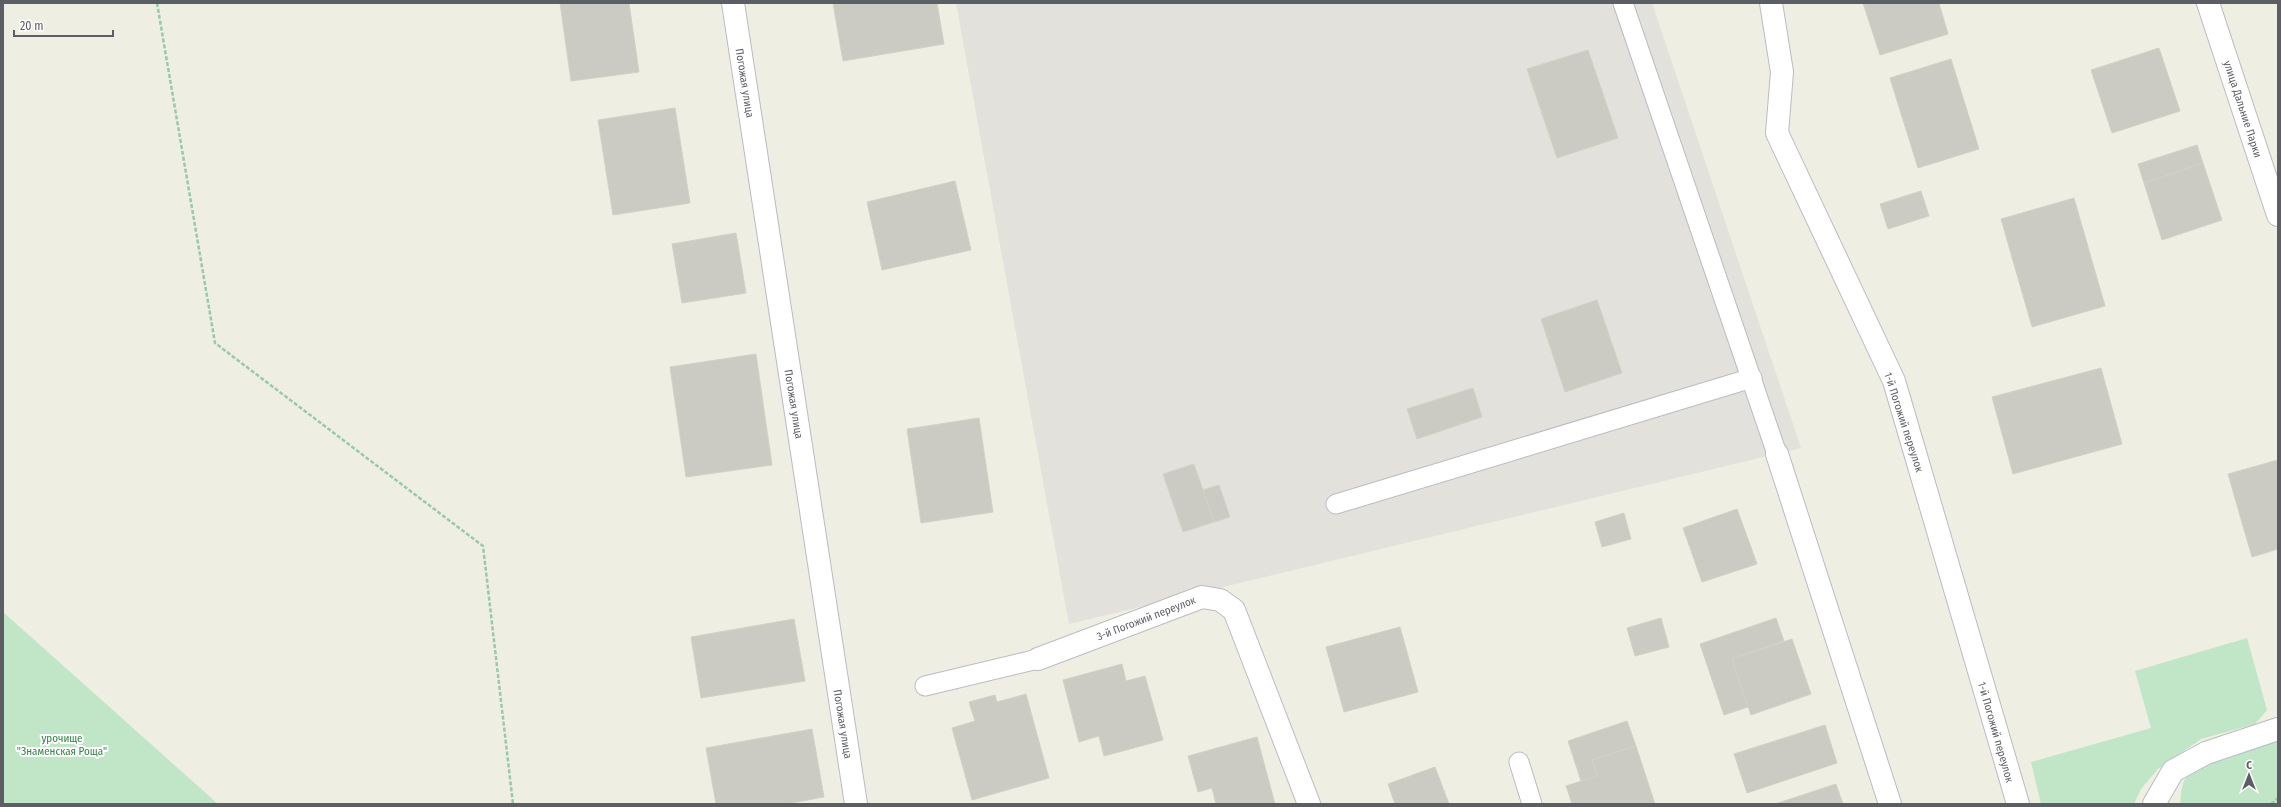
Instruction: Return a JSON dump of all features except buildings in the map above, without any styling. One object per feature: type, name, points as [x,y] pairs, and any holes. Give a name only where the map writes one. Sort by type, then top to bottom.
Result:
[{"type":"street","name":"Погожая улица","points":[[733,3],[856,804]]},
{"type":"street","name":"1-й Погожий переулок","points":[[1771,3],[1782,72],[1777,133],[1894,381],[2018,804]]},
{"type":"street","name":"улица Дальние Парки","points":[[2208,3],[2278,216]]},
{"type":"street","points":[[1777,454],[1890,804]]},
{"type":"street","name":"3-й Погожий переулок","points":[[1038,659],[1202,597],[1220,600],[1234,610],[1309,804]]},
{"type":"street","points":[[2154,804],[2173,771],[2206,753],[2278,729]]},
{"type":"lane","points":[[1623,3],[1777,454]]},
{"type":"lane","points":[[1336,504],[1752,378]]},
{"type":"lane","name":"3-й Погожий переулок","points":[[924,686],[1038,659]]},
{"type":"lane","points":[[1519,762],[1532,804]]},
{"type":"path","points":[[158,3],[214,343],[483,546],[513,804]]},
{"type":"path","points":[[2271,804],[2278,798]]},
{"type":"shaded area","points":[[956,3],[1652,3],[1801,448],[1069,624]]},
{"type":"green space","name":"урочище \"Знаменская Роща\"","points":[[3,612],[218,804],[3,804]]},
{"type":"green space","points":[[2247,638],[2267,710],[2255,724],[2201,739],[2158,769],[2141,789],[2134,804],[2041,804],[2031,762],[2151,728],[2135,671]]},
{"type":"green space","points":[[2278,741],[2278,804],[2180,804],[2184,781],[2188,775],[2195,770],[2217,760]]}]
